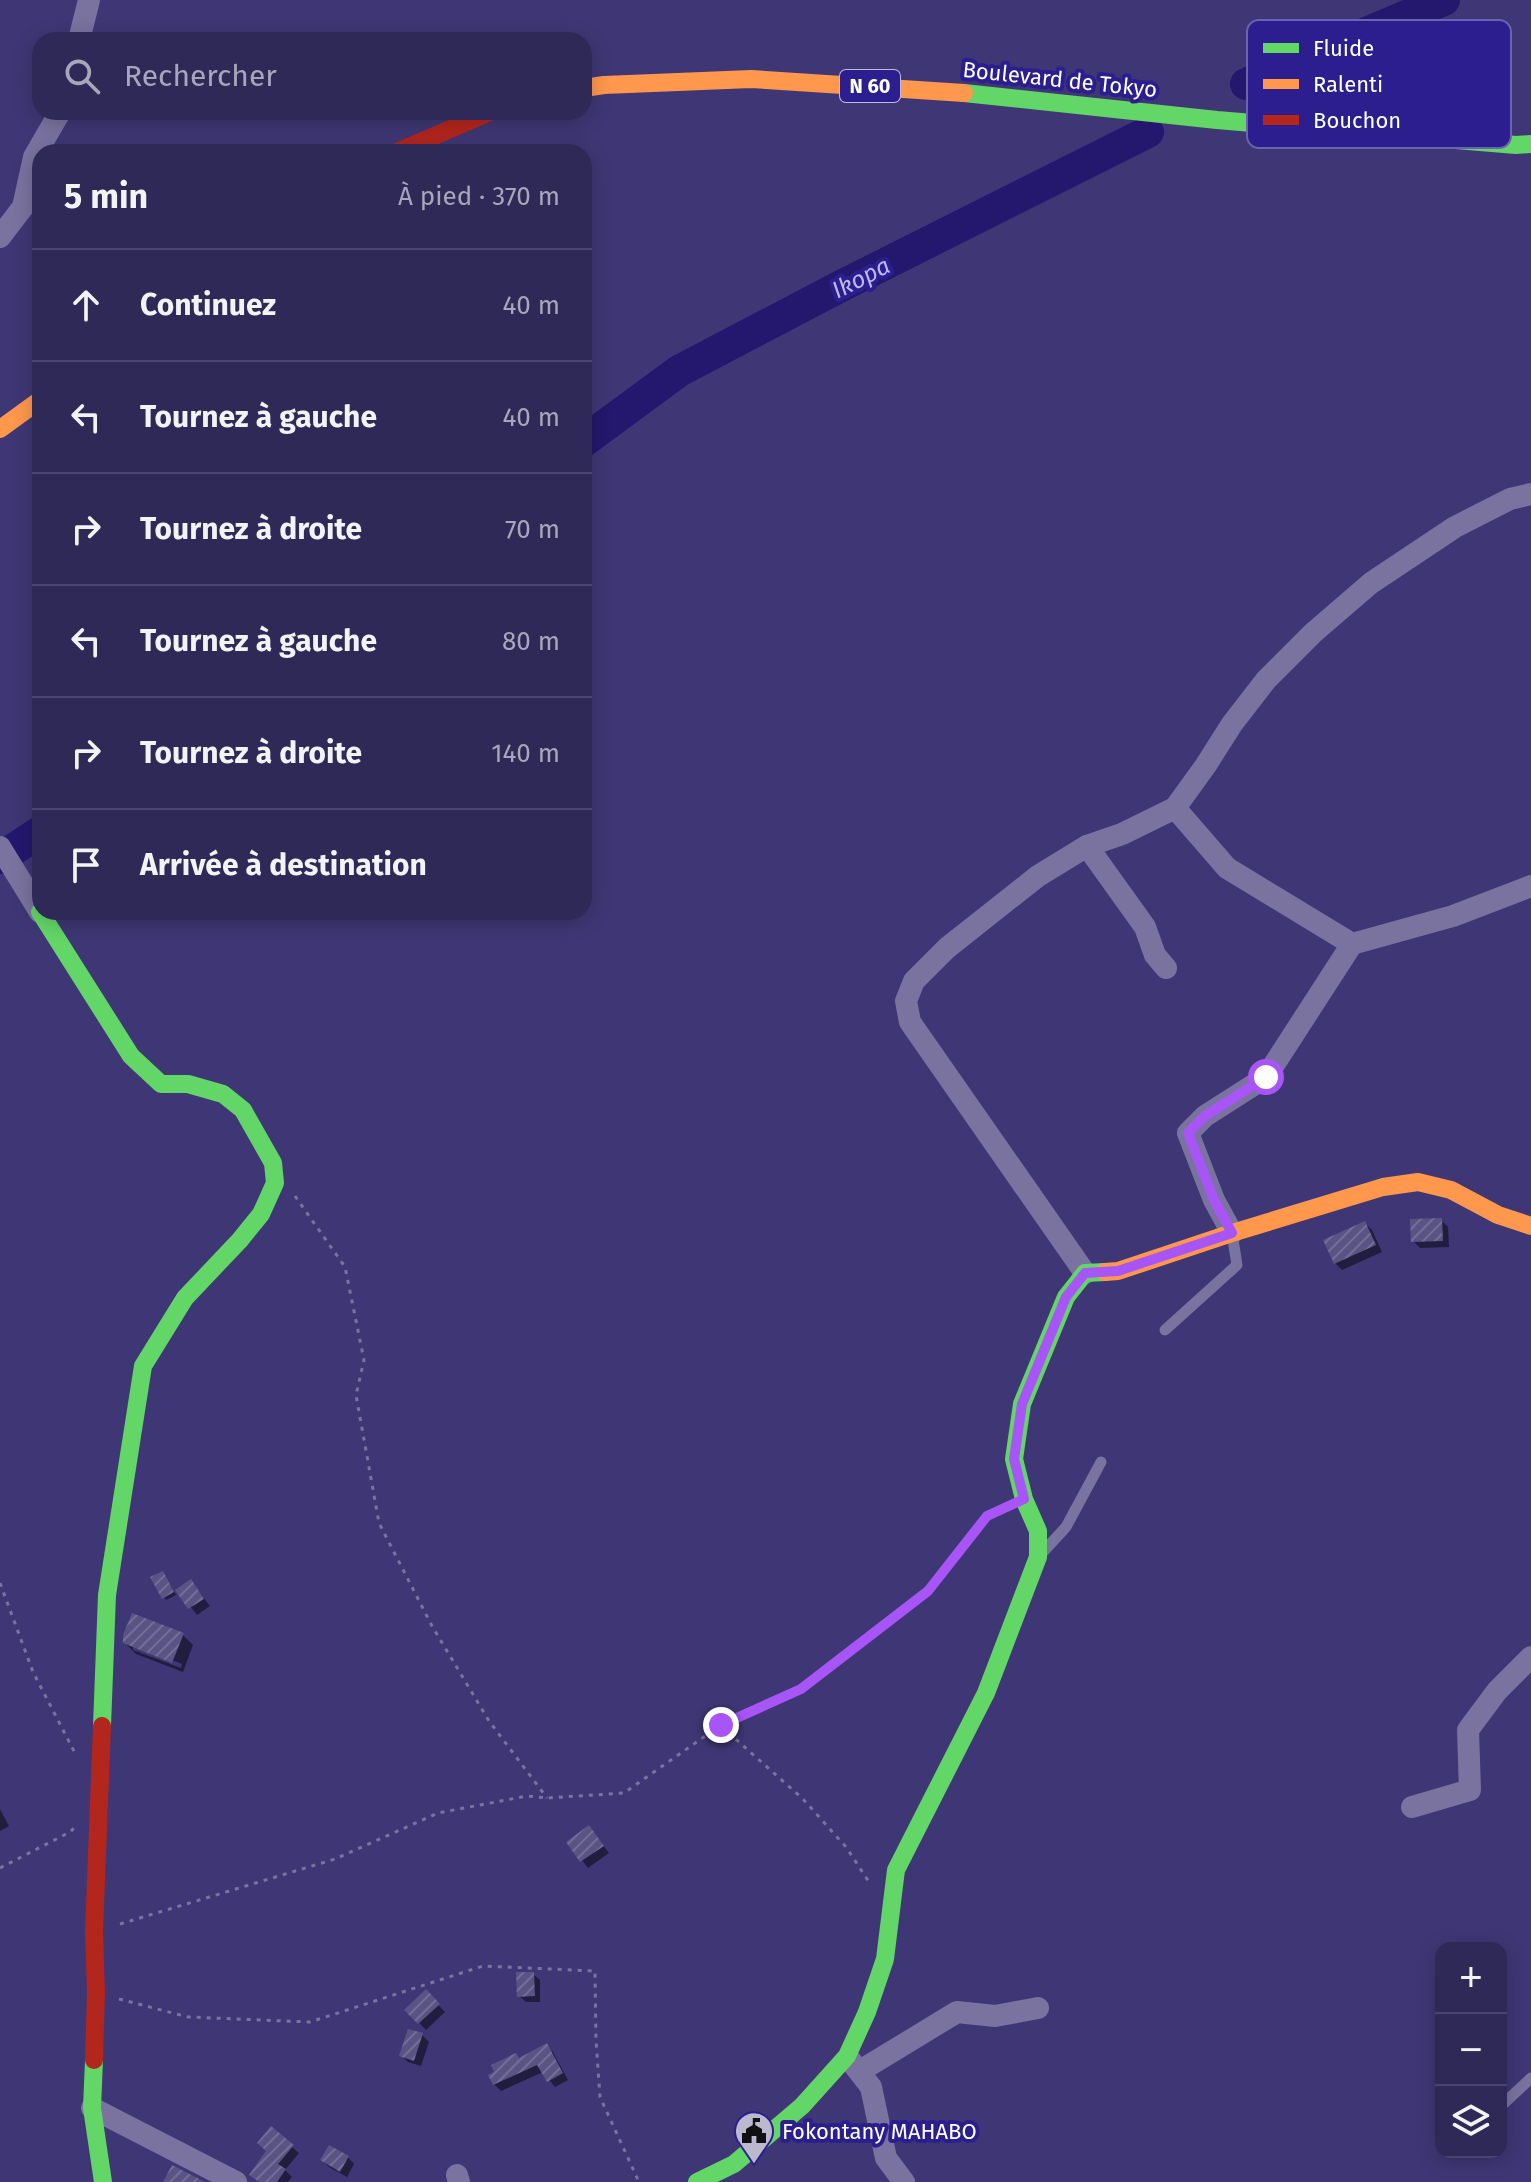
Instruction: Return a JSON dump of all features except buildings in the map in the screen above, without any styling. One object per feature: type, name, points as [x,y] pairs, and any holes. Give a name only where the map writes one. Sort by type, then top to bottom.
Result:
[{"type":"street","points":[[81,32],[89,0]]},
{"type":"street","name":"Boulevard de Tokyo","points":[[592,87],[751,79],[954,92],[1247,123]]},
{"type":"street","points":[[42,144],[55,120]]},
{"type":"street","points":[[416,144],[471,120]]},
{"type":"street","name":"Boulevard de Tokyo","points":[[1511,145],[1531,144]]},
{"type":"street","points":[[0,237],[23,207],[32,166]]},
{"type":"street","points":[[0,429],[32,406]]},
{"type":"street","points":[[1085,1273],[910,1022],[906,1001],[914,981],[947,948],[1038,876],[1087,846],[1122,834],[1175,808],[1266,680],[1313,633],[1371,583],[1455,527],[1510,499],[1531,494]]},
{"type":"street","points":[[1175,808],[1227,868],[1352,944]]},
{"type":"street","points":[[1087,846],[1145,927],[1155,955],[1166,968]]},
{"type":"street","points":[[0,847],[32,899]]},
{"type":"street","points":[[1232,1233],[1214,1200],[1188,1133],[1205,1116],[1266,1077],[1352,944],[1453,916],[1531,886]]},
{"type":"street","points":[[45,920],[131,1056],[161,1084],[188,1084],[223,1094],[243,1110],[273,1163],[275,1183],[261,1214],[185,1298],[143,1366],[107,1595],[94,1931],[96,1993],[92,2108],[103,2182]]},
{"type":"street","points":[[854,2064],[885,1959],[896,1870],[986,1693],[1038,1557],[1038,1531],[1024,1499],[1014,1459],[1022,1404],[1066,1297],[1085,1273],[1118,1271],[1383,1187],[1418,1182],[1451,1190],[1498,1215],[1531,1226]]},
{"type":"street","points":[[1412,1807],[1470,1790],[1468,1730],[1497,1691],[1531,1657]]},
{"type":"street","points":[[697,2182],[734,2164],[854,2064],[957,2012],[995,2016],[1038,2008]]},
{"type":"street","points":[[854,2064],[871,2087],[886,2158],[904,2182]]},
{"type":"street","points":[[92,2108],[236,2182]]},
{"type":"lane","points":[[1165,1330],[1237,1265],[1232,1233]]},
{"type":"lane","points":[[1038,1557],[1066,1527],[1101,1462]]},
{"type":"lane","points":[[1507,2100],[1531,2078]]},
{"type":"path","points":[[273,1163],[345,1267],[364,1360],[356,1395],[379,1523],[432,1626],[489,1721],[547,1798]]},
{"type":"path","points":[[94,1931],[335,1859],[438,1813],[527,1796],[547,1798],[624,1793],[721,1725],[801,1689],[928,1591],[987,1516],[1024,1499]]},
{"type":"path","points":[[0,1583],[33,1672],[79,1763]]},
{"type":"path","points":[[721,1725],[803,1799],[846,1847],[868,1881]]},
{"type":"path","points":[[0,1868],[70,1832],[99,1801]]},
{"type":"path","points":[[96,1993],[188,2017],[310,2022],[483,1966],[595,1971],[600,2097],[639,2182]]},
{"type":"waterway","name":"Ikopa","points":[[1397,20],[1444,0]]},
{"type":"waterway","name":"Ikopa","points":[[592,435],[679,371],[1148,132]]},
{"type":"waterway","name":"Ikopa","points":[[0,858],[32,837]]},
{"type":"traffic: fast","points":[[964,93],[1247,123]]},
{"type":"traffic: fast","points":[[1511,145],[1531,144]]},
{"type":"traffic: fast","points":[[45,920],[131,1056],[161,1084],[188,1084],[223,1094],[243,1110],[273,1163],[275,1183],[261,1214],[185,1298],[143,1366],[107,1595],[102,1726]]},
{"type":"traffic: fast","points":[[697,2182],[734,2164],[802,2106],[847,2056],[867,2012],[885,1959],[896,1870],[986,1693],[1038,1557],[1038,1531],[1024,1499],[1014,1459],[1022,1404],[1066,1297],[1085,1273],[1105,1272]]},
{"type":"traffic: fast","points":[[94,2060],[92,2108],[103,2182]]},
{"type":"traffic: slow","points":[[592,87],[751,79],[964,93]]},
{"type":"traffic: slow","points":[[0,429],[32,406]]},
{"type":"traffic: slow","points":[[1105,1272],[1118,1271],[1383,1187],[1418,1182],[1451,1190],[1498,1215],[1531,1226]]},
{"type":"traffic: jam","points":[[416,144],[471,120]]},
{"type":"traffic: jam","points":[[94,2060],[94,1931],[102,1726]]},
{"type":"place","name":"Fokontany MAHABO","points":[[754,2165]]},
{"type":"route","points":[[721,1725],[801,1689],[928,1591],[987,1516],[1024,1499],[1014,1459],[1022,1404],[1066,1297],[1085,1273],[1118,1271],[1232,1233],[1214,1200],[1188,1133],[1205,1116],[1266,1077]]}]
